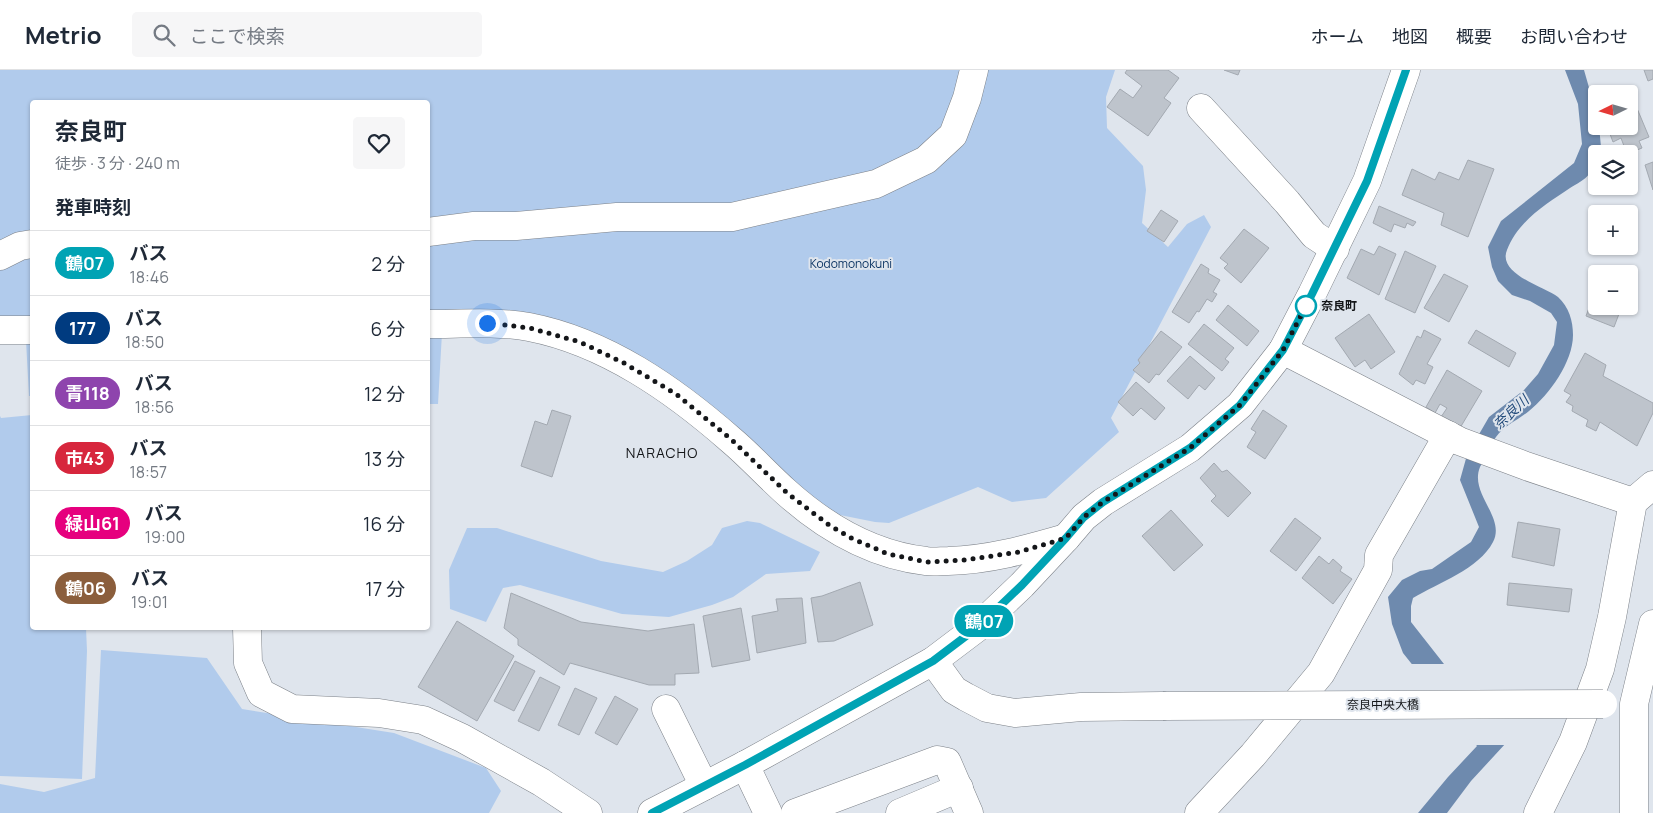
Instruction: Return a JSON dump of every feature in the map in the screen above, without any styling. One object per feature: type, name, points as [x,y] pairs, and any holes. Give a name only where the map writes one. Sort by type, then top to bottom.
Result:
[{"type":"street","points":[[430,232],[474,226],[516,226],[617,217],[732,217],[876,184],[926,160],[953,135],[974,70]]},
{"type":"street","points":[[652,813],[745,765],[933,661],[978,627],[1022,585],[1084,517],[1103,502],[1190,448],[1240,405],[1283,350],[1335,249],[1367,181],[1406,70]]},
{"type":"street","points":[[1201,108],[1314,235],[1335,249]]},
{"type":"street","points":[[0,256],[20,246],[30,244]]},
{"type":"street","points":[[430,324],[487,323],[530,328],[580,342],[624,363],[676,394],[732,440],[787,493],[829,525],[851,538],[888,554],[927,562],[965,560],[1019,552],[1066,538]]},
{"type":"street","points":[[0,330],[30,330]]},
{"type":"street","points":[[1283,350],[1453,438],[1496,455],[1643,494],[1600,669],[1573,742],[1538,813]]},
{"type":"street","points":[[1199,813],[1253,755],[1321,673],[1378,570],[1379,555],[1453,438]]},
{"type":"street","points":[[1634,813],[1643,704],[1653,624]]},
{"type":"street","points":[[247,630],[248,663],[261,693],[292,709],[379,713],[424,720],[462,738],[533,778],[588,813]]},
{"type":"street","name":"奈良中央大橋","points":[[933,661],[954,690],[966,698],[987,708],[1015,713],[1081,707],[1643,704]]},
{"type":"street","points":[[666,709],[704,786]]},
{"type":"street","points":[[795,813],[937,760],[947,762],[969,813]]},
{"type":"street","points":[[745,765],[768,813]]},
{"type":"street","points":[[900,813],[959,788]]},
{"type":"green space","name":"Kodomonokuni","points":[[0,70],[1115,70],[1106,97],[1107,128],[1143,166],[1146,190],[1142,223],[1168,247],[1187,224],[1204,215],[1211,227],[1111,418],[1119,432],[1046,498],[1012,502],[978,487],[889,523],[830,513],[580,336],[443,315],[438,404],[430,404],[430,100],[30,100],[30,396],[25,322],[0,321]]},
{"type":"green space","points":[[30,415],[30,630],[86,630],[82,779],[0,776],[0,416],[1,418]]},
{"type":"green space","points":[[747,521],[760,523],[820,552],[810,571],[766,574],[733,597],[669,617],[622,614],[520,585],[503,588],[486,622],[450,609],[449,570],[467,528],[497,528],[601,561],[663,572],[687,561],[712,545],[722,528]]},
{"type":"green space","points":[[101,650],[207,658],[242,709],[394,733],[486,768],[501,791],[489,813],[0,813],[0,784],[44,792],[95,778]]},
{"type":"water","name":"奈良川","points":[[1565,70],[1584,70],[1588,85],[1588,135],[1600,135],[1601,145],[1588,145],[1588,175],[1542,207],[1525,222],[1512,240],[1507,250],[1506,258],[1509,266],[1515,273],[1552,293],[1565,305],[1570,315],[1573,330],[1569,356],[1559,377],[1537,404],[1507,426],[1496,437],[1480,467],[1479,487],[1492,514],[1496,533],[1487,552],[1468,568],[1413,598],[1411,606],[1411,622],[1506,743],[1471,781],[1447,813],[1418,813],[1477,746],[1403,653],[1392,624],[1388,597],[1402,580],[1420,571],[1432,569],[1471,542],[1479,527],[1460,480],[1467,455],[1489,417],[1524,390],[1538,374],[1554,345],[1557,322],[1551,313],[1530,301],[1512,295],[1498,281],[1492,267],[1488,247],[1501,221],[1574,163],[1582,144],[1578,104]]},
{"type":"pier","points":[[1409,664],[1448,664],[1506,737],[1509,742],[1508,745],[1474,745]]},
{"type":"building","points":[[1127,70],[1168,70],[1179,78],[1164,98],[1171,103],[1148,136],[1107,107],[1120,89],[1133,98],[1142,86],[1125,73]]},
{"type":"building","points":[[1224,70],[1240,70],[1238,75]]},
{"type":"building","points":[[1644,70],[1653,70],[1653,79],[1648,81]]},
{"type":"building","points":[[1638,111],[1649,137],[1639,141],[1642,148],[1638,150],[1638,145],[1624,145],[1621,138],[1613,142],[1610,135],[1638,135]]},
{"type":"building","points":[[1468,160],[1494,169],[1468,237],[1441,225],[1444,213],[1402,195],[1412,169],[1435,180],[1439,172],[1459,180]]},
{"type":"building","points":[[1653,162],[1653,190],[1645,165]]},
{"type":"building","points":[[1379,206],[1416,222],[1413,226],[1407,223],[1405,228],[1394,224],[1391,232],[1373,223]]},
{"type":"building","points":[[1161,210],[1178,221],[1164,242],[1147,231]]},
{"type":"building","points":[[1244,229],[1269,248],[1241,283],[1224,268],[1228,264],[1220,258]]},
{"type":"building","points":[[1379,246],[1396,254],[1379,295],[1347,278],[1361,249],[1374,255]]},
{"type":"building","points":[[1405,251],[1436,266],[1415,313],[1385,299]]},
{"type":"building","points":[[1201,264],[1209,269],[1208,273],[1220,280],[1213,292],[1217,294],[1212,302],[1207,299],[1189,323],[1172,312]]},
{"type":"building","points":[[1444,274],[1468,286],[1449,322],[1424,308]]},
{"type":"building","points":[[1228,305],[1259,331],[1247,346],[1216,320]]},
{"type":"building","points":[[1588,311],[1588,315],[1619,315],[1614,327],[1586,316]]},
{"type":"building","points":[[1369,314],[1395,352],[1371,369],[1365,360],[1355,367],[1335,338]]},
{"type":"building","points":[[1204,324],[1234,348],[1225,359],[1229,362],[1222,371],[1188,344]]},
{"type":"building","points":[[1424,330],[1441,339],[1427,364],[1433,367],[1425,384],[1416,380],[1413,385],[1399,374],[1417,336],[1421,338]]},
{"type":"building","points":[[1476,330],[1516,353],[1509,367],[1468,343]]},
{"type":"building","points":[[1161,331],[1182,347],[1159,375],[1156,374],[1149,383],[1133,370],[1140,363],[1138,360]]},
{"type":"building","points":[[1585,353],[1606,365],[1603,376],[1653,403],[1653,413],[1637,446],[1600,422],[1596,431],[1586,426],[1588,420],[1572,411],[1573,406],[1566,402],[1571,395],[1564,391]]},
{"type":"building","points":[[1190,356],[1215,378],[1205,390],[1199,385],[1188,399],[1167,381]]},
{"type":"building","points":[[1447,370],[1482,391],[1460,428],[1441,417],[1447,408],[1440,404],[1435,413],[1426,407]]},
{"type":"building","points":[[1136,382],[1165,408],[1155,420],[1141,408],[1133,416],[1118,402]]},
{"type":"building","points":[[552,410],[571,416],[552,477],[521,466],[535,421],[547,425]]},
{"type":"building","points":[[1263,410],[1287,426],[1265,459],[1247,447],[1256,432],[1251,429]]},
{"type":"building","points":[[1214,463],[1222,472],[1227,470],[1251,493],[1228,517],[1211,501],[1216,496],[1200,478]]},
{"type":"building","points":[[1171,510],[1203,545],[1174,571],[1142,536]]},
{"type":"building","points":[[1295,518],[1321,538],[1296,571],[1270,551]]},
{"type":"building","points":[[1518,522],[1560,529],[1554,566],[1512,557]]},
{"type":"building","points":[[1319,556],[1329,564],[1333,559],[1342,567],[1340,571],[1352,579],[1333,604],[1302,578]]},
{"type":"building","points":[[860,582],[873,625],[834,641],[818,642],[811,598],[822,596]]},
{"type":"building","points":[[1509,583],[1572,589],[1569,612],[1507,605]]},
{"type":"building","points":[[511,593],[581,622],[648,631],[694,624],[699,673],[675,674],[675,685],[649,685],[570,663],[564,675],[518,645],[518,639],[504,628]]},
{"type":"building","points":[[802,598],[806,643],[757,653],[752,616],[778,611],[776,599]]},
{"type":"building","points":[[741,608],[750,660],[712,667],[703,616]]},
{"type":"building","points":[[457,621],[514,656],[477,721],[418,687]]},
{"type":"building","points":[[515,661],[535,671],[514,711],[494,701]]},
{"type":"building","points":[[540,677],[560,687],[539,731],[518,721]]},
{"type":"building","points":[[575,688],[597,698],[579,735],[558,725]]},
{"type":"building","points":[[615,696],[638,709],[617,745],[595,733]]},
{"type":"bus line","name":"鶴07","points":[[652,813],[745,765],[933,661],[978,627],[1022,585],[1084,517],[1103,502],[1190,448],[1240,405],[1283,350],[1312,294],[1367,181],[1406,70]]},
{"type":"place","name":"奈良町","points":[[1306,306]]},
{"type":"district","name":"NARACHO","points":[[662,453]]},
{"type":"route","points":[[487,323],[530,328],[580,342],[624,363],[676,394],[732,440],[787,493],[829,525],[851,538],[888,554],[927,562],[965,560],[1019,552],[1066,538],[1084,517],[1103,502],[1190,448],[1240,405],[1283,350],[1306,306]]}]
